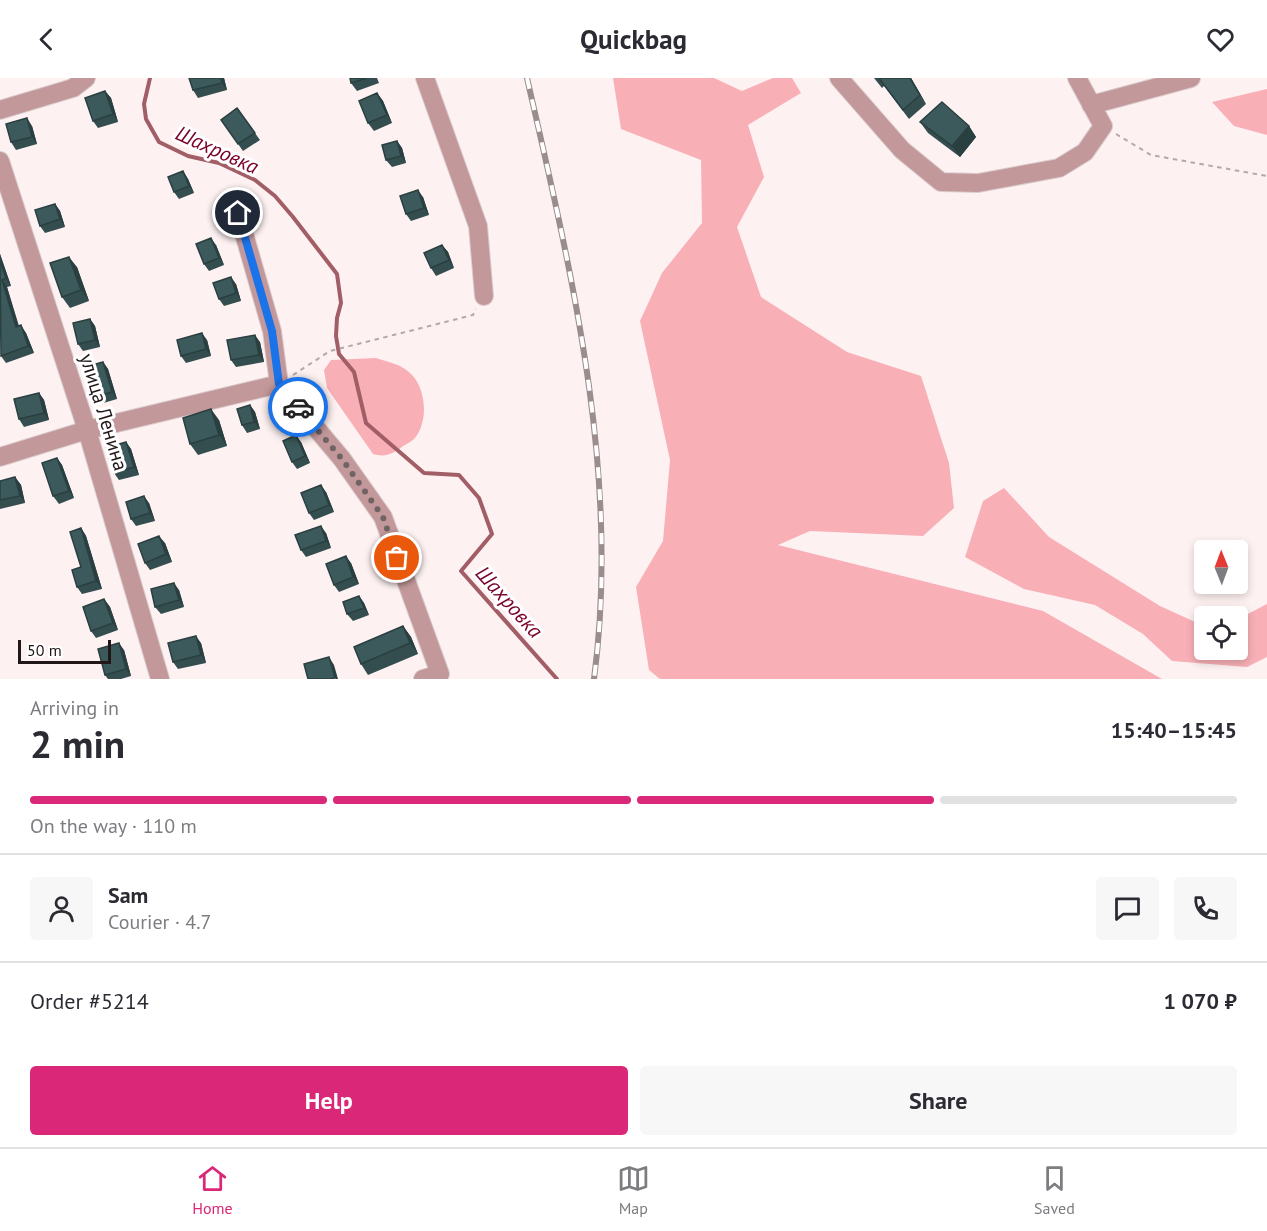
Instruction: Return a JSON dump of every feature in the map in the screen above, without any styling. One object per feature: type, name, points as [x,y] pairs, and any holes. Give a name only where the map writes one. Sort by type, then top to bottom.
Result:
[{"type":"street","points":[[0,110],[73,88],[86,78]]},
{"type":"street","points":[[425,78],[478,226],[484,296]]},
{"type":"street","points":[[839,78],[902,150],[941,182],[978,183],[1059,168],[1085,152],[1103,126],[1077,78]]},
{"type":"street","points":[[1091,105],[1191,78]]},
{"type":"street","name":"улица Ленина","points":[[0,161],[87,430],[160,679]]},
{"type":"street","points":[[238,213],[272,331],[279,384],[342,459],[383,517],[432,677]]},
{"type":"street","points":[[0,457],[87,430],[279,384]]},
{"type":"path","points":[[1103,126],[1151,155],[1267,176]]},
{"type":"path","points":[[279,384],[330,351],[472,315],[484,296]]},
{"type":"shaded area","points":[[613,78],[714,78],[742,91],[773,78],[792,78],[801,93],[748,125],[764,177],[737,227],[761,297],[847,352],[921,376],[949,463],[954,508],[923,536],[810,531],[778,545],[1043,611],[1162,679],[660,679],[649,670],[636,587],[663,541],[670,460],[640,321],[662,273],[702,223],[701,160],[621,129]]},
{"type":"shaded area","points":[[1267,89],[1267,135],[1234,126],[1212,102]]},
{"type":"shaded area","points":[[376,358],[398,365],[410,373],[420,387],[424,404],[422,423],[415,438],[393,453],[386,455],[373,454],[327,388],[324,370],[331,360]]},
{"type":"shaded area","points":[[1004,488],[1049,537],[1160,606],[1194,621],[1194,660],[1248,660],[1248,614],[1267,604],[1267,657],[1247,667],[1172,661],[1143,634],[1095,605],[1024,589],[965,557],[983,501]]},
{"type":"building","points":[[189,78],[221,78],[222,83],[193,90]]},
{"type":"building","points":[[350,78],[367,78],[351,83]]},
{"type":"building","points":[[879,78],[910,78],[920,95],[903,110]]},
{"type":"building","points":[[105,91],[113,114],[93,121],[85,98]]},
{"type":"building","points":[[377,93],[387,115],[368,123],[359,101]]},
{"type":"building","points":[[942,102],[969,126],[952,146],[920,122]]},
{"type":"building","points":[[237,108],[255,133],[238,144],[221,120]]},
{"type":"building","points":[[27,118],[32,137],[11,142],[6,124]]},
{"type":"building","points":[[397,141],[401,156],[386,160],[382,145]]},
{"type":"building","points":[[183,171],[189,186],[174,192],[168,177]]},
{"type":"building","points":[[418,190],[424,208],[406,214],[400,196]]},
{"type":"building","points":[[55,204],[60,219],[40,226],[35,210]]},
{"type":"building","points":[[211,238],[219,258],[204,264],[196,244]]},
{"type":"building","points":[[442,245],[449,260],[431,268],[424,253]]},
{"type":"building","points":[[69,257],[81,290],[62,297],[50,263]]},
{"type":"building","points":[[0,261],[6,278],[2,280],[16,327],[21,325],[28,346],[1,356]]},
{"type":"building","points":[[231,277],[236,293],[219,299],[213,283]]},
{"type":"building","points":[[90,319],[95,340],[78,344],[73,323]]},
{"type":"building","points":[[202,333],[206,349],[181,356],[177,340]]},
{"type":"building","points":[[255,335],[259,355],[231,360],[227,340]]},
{"type":"building","points":[[103,362],[112,392],[94,397],[85,367]]},
{"type":"building","points":[[39,393],[44,413],[19,419],[14,399]]},
{"type":"building","points":[[250,405],[254,422],[242,425],[237,409]]},
{"type":"building","points":[[211,409],[219,435],[190,444],[183,418]]},
{"type":"building","points":[[296,435],[305,456],[292,462],[283,441]]},
{"type":"building","points":[[126,442],[134,467],[114,473],[106,448]]},
{"type":"building","points":[[57,458],[69,491],[53,496],[42,463]]},
{"type":"building","points":[[15,477],[20,496],[0,500],[0,481]]},
{"type":"building","points":[[321,485],[329,505],[309,513],[301,493]]},
{"type":"building","points":[[144,496],[150,513],[131,519],[126,502]]},
{"type":"building","points":[[321,526],[326,541],[301,550],[295,535]]},
{"type":"building","points":[[81,528],[96,581],[77,587],[72,570],[81,567],[70,532]]},
{"type":"building","points":[[159,536],[166,554],[145,563],[138,544]]},
{"type":"building","points":[[346,556],[353,577],[334,585],[326,564]]},
{"type":"building","points":[[174,583],[179,600],[155,607],[151,589]]},
{"type":"building","points":[[359,596],[364,608],[347,614],[343,602]]},
{"type":"building","points":[[104,599],[113,623],[91,631],[83,607]]},
{"type":"building","points":[[403,626],[410,643],[361,664],[354,647]]},
{"type":"building","points":[[196,636],[201,655],[173,662],[168,643]]},
{"type":"building","points":[[119,643],[126,669],[105,675],[98,649]]},
{"type":"building","points":[[329,657],[335,678],[308,679],[304,664]]},
{"type":"waterway","name":"Шахровка","points":[[150,78],[144,104],[146,119],[159,142],[188,156],[219,163],[255,180],[275,196],[337,274],[341,303],[336,336],[339,354],[354,372],[366,423],[424,473],[459,475],[479,498],[492,534],[461,571],[557,679]]},
{"type":"railway","points":[[527,78],[575,301],[588,376],[597,451],[601,527],[601,603],[594,679]]},
{"type":"way so far","points":[[298,407],[342,459],[383,517],[397,558]]},
{"type":"route","points":[[238,213],[272,331],[279,384],[298,407]]}]
